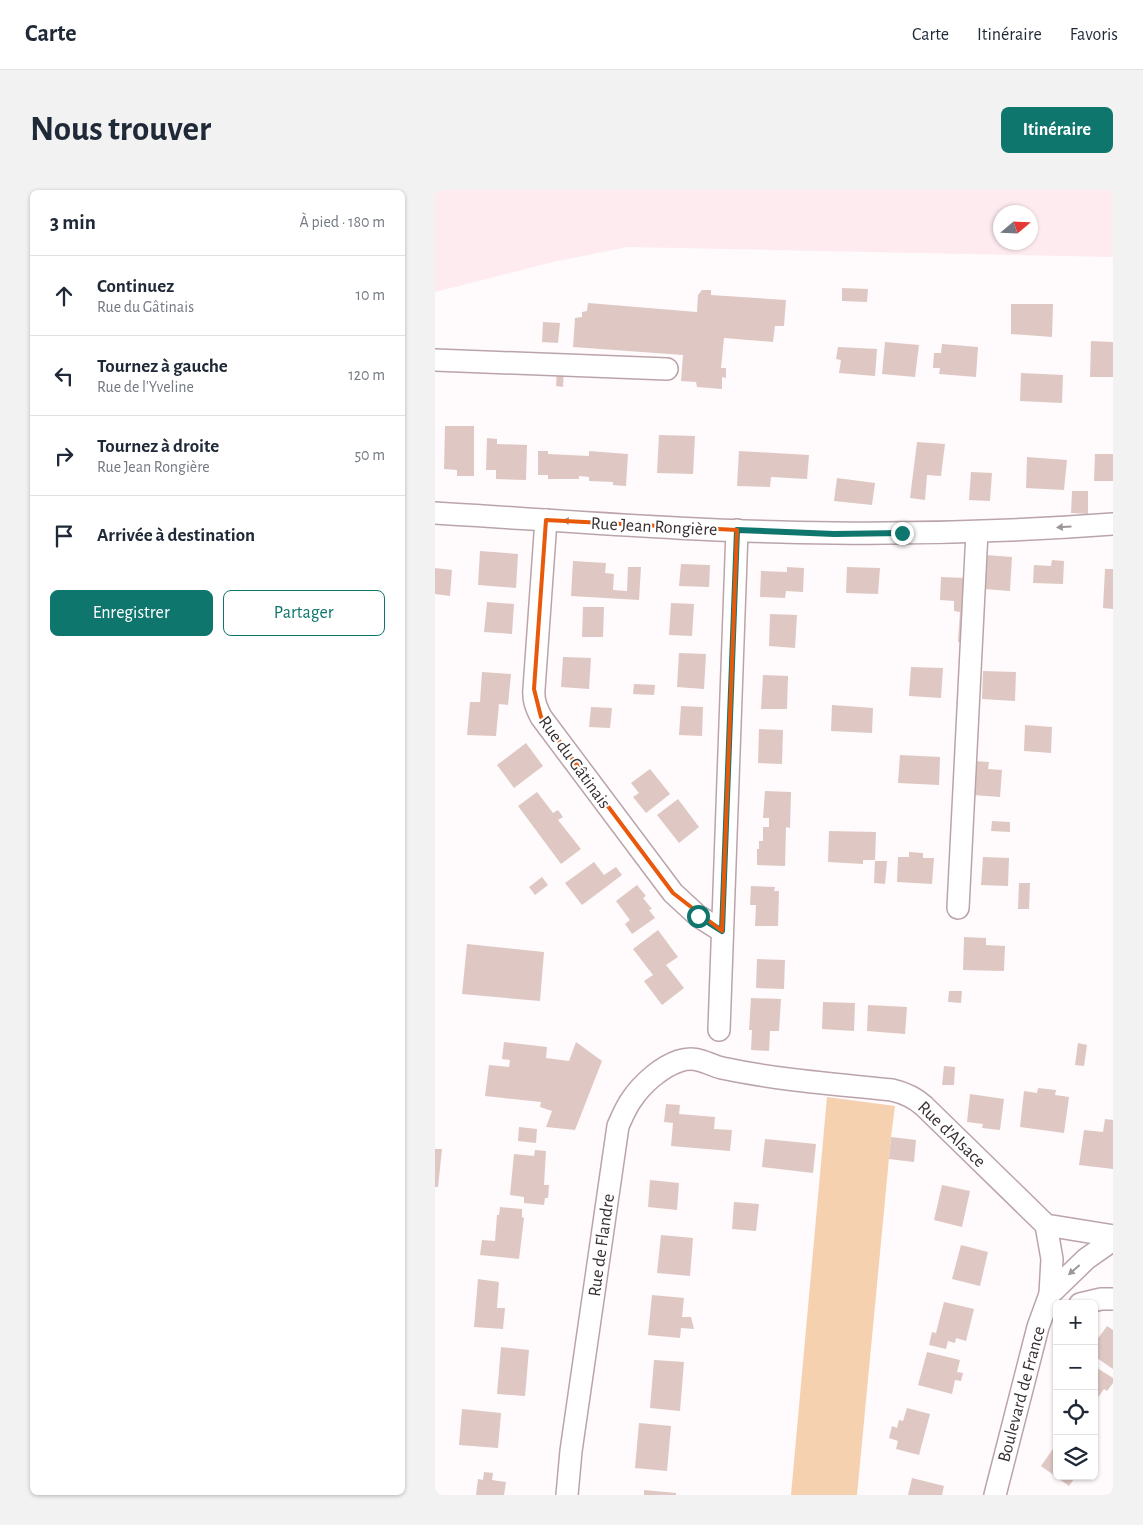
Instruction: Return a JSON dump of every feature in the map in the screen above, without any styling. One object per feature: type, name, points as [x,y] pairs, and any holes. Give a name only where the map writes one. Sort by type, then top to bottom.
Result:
[{"type":"street","points":[[435,360],[667,369]]},
{"type":"street","name":"Rue Jean Rongière","points":[[435,512],[546,520],[834,534],[977,532],[1113,524]]},
{"type":"street","name":"Rue du Gâtinais","points":[[546,520],[533,689],[533,699],[536,708],[673,894],[698,916],[722,931]]},
{"type":"street","points":[[719,1030],[737,530]]},
{"type":"street","points":[[958,908],[977,532]]},
{"type":"street","name":"Rue de Flandre","points":[[567,1495],[618,1126],[632,1098],[643,1086],[669,1065],[690,1059],[702,1060],[718,1067]]},
{"type":"street","name":"Rue d'Alsace","points":[[718,1067],[760,1076],[905,1093],[924,1106],[1046,1225]]},
{"type":"street","points":[[1046,1225],[1113,1236]]},
{"type":"street","name":"Boulevard de France","points":[[1000,1490],[1038,1328],[1050,1294],[1052,1251],[1046,1225]]},
{"type":"street","name":"Boulevard de France","points":[[1050,1294],[1086,1259],[1113,1240]]},
{"type":"street","points":[[1094,1300],[1101,1298],[1113,1299]]},
{"type":"street","points":[[1038,1328],[1053,1319]]},
{"type":"highlighted area","points":[[546,520],[737,530],[722,931],[673,893],[541,717],[534,689]]},
{"type":"shaded area","points":[[435,190],[1113,190],[1113,257],[628,247],[553,262],[435,292]]},
{"type":"shaded area","points":[[827,1097],[895,1106],[857,1495],[791,1495]]},
{"type":"building","points":[[842,288],[868,289],[867,302],[842,301]]},
{"type":"building","points":[[702,290],[711,290],[711,295],[786,300],[784,326],[775,326],[773,342],[724,338],[721,368],[726,368],[726,378],[722,377],[722,389],[697,387],[696,382],[681,381],[683,355],[573,347],[575,318],[582,317],[582,312],[587,311],[588,303],[697,312],[698,295]]},
{"type":"building","points":[[1011,304],[1053,304],[1052,337],[1011,334]]},
{"type":"building","points":[[543,322],[560,323],[558,343],[542,342]]},
{"type":"building","points":[[1091,341],[1113,342],[1113,377],[1090,377]]},
{"type":"building","points":[[885,342],[919,345],[915,377],[882,374]]},
{"type":"building","points":[[942,344],[978,347],[976,377],[939,374],[940,368],[933,368],[934,353],[941,353]]},
{"type":"building","points":[[838,347],[877,349],[875,376],[839,373],[841,360],[836,359]]},
{"type":"building","points":[[557,370],[564,370],[563,387],[556,386]]},
{"type":"building","points":[[1021,373],[1063,375],[1062,403],[1020,401]]},
{"type":"building","points":[[445,426],[474,426],[474,476],[457,476],[457,470],[444,469]]},
{"type":"building","points":[[659,435],[695,436],[693,474],[657,473]]},
{"type":"building","points":[[487,438],[497,439],[497,444],[527,445],[526,480],[496,479],[496,470],[486,470]]},
{"type":"building","points":[[917,442],[945,444],[941,476],[927,475],[925,500],[910,498]]},
{"type":"building","points":[[538,451],[548,451],[548,454],[589,456],[589,451],[628,454],[626,486],[613,485],[613,482],[589,481],[589,477],[579,476],[579,479],[548,479],[548,475],[538,475]]},
{"type":"building","points":[[739,451],[809,455],[807,479],[771,477],[770,487],[737,486]]},
{"type":"building","points":[[1095,454],[1113,454],[1113,481],[1094,481]]},
{"type":"building","points":[[1027,457],[1067,460],[1064,490],[1026,488]]},
{"type":"building","points":[[971,472],[992,473],[990,501],[969,500]]},
{"type":"building","points":[[837,478],[875,483],[872,505],[834,501]]},
{"type":"building","points":[[1072,491],[1088,491],[1088,514],[1071,513]]},
{"type":"building","points":[[480,551],[518,554],[516,588],[478,585]]},
{"type":"building","points":[[985,555],[1012,557],[1010,591],[984,589]]},
{"type":"building","points":[[1052,560],[1064,561],[1063,584],[1033,583],[1034,565],[1051,566]]},
{"type":"building","points":[[573,561],[606,563],[605,573],[614,574],[613,590],[627,591],[628,567],[641,567],[639,600],[571,596]]},
{"type":"building","points":[[681,564],[710,565],[709,587],[679,586]]},
{"type":"building","points":[[787,567],[804,568],[803,592],[786,591],[785,598],[760,597],[761,571],[787,572]]},
{"type":"building","points":[[847,567],[880,568],[878,594],[846,593]]},
{"type":"building","points":[[435,568],[452,570],[450,596],[435,594]]},
{"type":"building","points":[[1105,569],[1113,569],[1113,609],[1103,608]]},
{"type":"building","points":[[941,577],[965,578],[966,642],[958,642],[960,612],[954,611],[954,601],[940,600]]},
{"type":"building","points":[[487,602],[514,604],[512,634],[484,632]]},
{"type":"building","points":[[671,603],[694,604],[692,636],[669,635]]},
{"type":"building","points":[[583,607],[604,607],[603,637],[582,637]]},
{"type":"building","points":[[770,614],[797,615],[795,648],[769,646]]},
{"type":"building","points":[[679,653],[706,654],[704,689],[677,687]]},
{"type":"building","points":[[563,657],[591,658],[589,689],[561,687]]},
{"type":"building","points":[[911,667],[943,668],[941,698],[909,696]]},
{"type":"building","points":[[983,671],[1016,672],[1015,701],[982,699]]},
{"type":"building","points":[[482,672],[511,674],[508,705],[499,704],[496,736],[467,735],[470,702],[480,702]]},
{"type":"building","points":[[763,675],[788,676],[787,709],[761,709]]},
{"type":"building","points":[[634,684],[655,685],[654,695],[633,694]]},
{"type":"building","points":[[832,705],[873,708],[872,733],[831,731]]},
{"type":"building","points":[[681,706],[703,707],[702,736],[679,735]]},
{"type":"building","points":[[591,707],[612,708],[610,728],[589,727]]},
{"type":"building","points":[[1025,725],[1052,727],[1051,753],[1024,751]]},
{"type":"building","points":[[759,729],[783,730],[782,764],[758,763]]},
{"type":"building","points":[[526,743],[543,766],[514,788],[497,765]]},
{"type":"building","points":[[900,755],[940,757],[939,785],[898,783]]},
{"type":"building","points":[[974,761],[989,762],[988,769],[1002,770],[1000,797],[973,795]]},
{"type":"building","points":[[650,769],[670,794],[646,813],[633,797],[639,793],[631,783]]},
{"type":"building","points":[[765,791],[791,792],[790,828],[786,827],[785,866],[757,865],[757,849],[759,849],[759,841],[763,841],[763,827],[769,827],[769,818],[763,818]]},
{"type":"building","points":[[537,792],[553,813],[558,810],[563,817],[558,820],[581,849],[561,864],[518,806]]},
{"type":"building","points":[[678,799],[699,827],[679,843],[657,815]]},
{"type":"building","points":[[992,821],[1010,822],[1010,832],[991,831]]},
{"type":"building","points":[[829,831],[876,832],[875,860],[863,860],[863,864],[828,862]]},
{"type":"building","points":[[909,852],[923,853],[923,858],[934,858],[932,884],[897,882],[898,857],[909,857]]},
{"type":"building","points":[[983,857],[1009,858],[1008,886],[981,885]]},
{"type":"building","points":[[875,861],[887,861],[885,884],[874,883]]},
{"type":"building","points":[[594,862],[604,875],[616,867],[622,875],[582,905],[565,883]]},
{"type":"building","points":[[542,877],[548,885],[535,895],[529,887]]},
{"type":"building","points":[[1019,883],[1030,883],[1029,909],[1018,909]]},
{"type":"building","points":[[637,885],[646,896],[643,898],[652,909],[649,910],[655,918],[632,934],[625,924],[630,920],[616,901]]},
{"type":"building","points":[[751,886],[775,887],[774,891],[779,891],[778,926],[755,926],[756,905],[750,905]]},
{"type":"building","points":[[658,930],[678,957],[666,965],[684,988],[662,1005],[644,981],[653,975],[633,949]]},
{"type":"building","points":[[964,937],[986,938],[986,945],[1005,946],[1004,971],[963,970]]},
{"type":"building","points":[[467,944],[544,952],[540,1001],[462,994]]},
{"type":"building","points":[[757,959],[785,960],[784,989],[756,988]]},
{"type":"building","points":[[949,991],[962,991],[961,1003],[948,1002]]},
{"type":"building","points":[[751,998],[781,999],[779,1031],[770,1031],[769,1051],[751,1050],[752,1030],[749,1030]]},
{"type":"building","points":[[823,1002],[855,1003],[854,1031],[822,1029]]},
{"type":"building","points":[[868,1005],[907,1007],[905,1034],[867,1031]]},
{"type":"building","points":[[504,1042],[547,1047],[546,1058],[569,1061],[576,1042],[602,1061],[575,1130],[546,1127],[552,1111],[540,1107],[541,1102],[485,1096],[489,1065],[509,1067],[510,1060],[502,1059]]},
{"type":"building","points":[[1078,1043],[1087,1045],[1084,1066],[1075,1065]]},
{"type":"building","points":[[944,1066],[955,1067],[954,1085],[942,1085]]},
{"type":"building","points":[[1038,1088],[1056,1090],[1055,1095],[1069,1097],[1064,1133],[1020,1127],[1024,1091],[1037,1093]]},
{"type":"building","points":[[970,1094],[1004,1099],[1000,1130],[982,1128],[983,1124],[967,1122]]},
{"type":"building","points":[[666,1104],[680,1105],[679,1114],[715,1117],[714,1129],[732,1130],[730,1151],[671,1146],[673,1123],[664,1122]]},
{"type":"building","points":[[1105,1119],[1113,1120],[1113,1169],[1079,1165],[1084,1130],[1103,1132]]},
{"type":"building","points":[[519,1127],[537,1129],[536,1143],[518,1141]]},
{"type":"building","points":[[891,1137],[916,1140],[914,1162],[889,1159]]},
{"type":"building","points":[[765,1139],[816,1144],[813,1173],[762,1167]]},
{"type":"building","points":[[435,1149],[442,1149],[438,1187],[435,1187]]},
{"type":"building","points":[[535,1150],[546,1151],[544,1185],[549,1185],[548,1198],[545,1198],[544,1205],[524,1203],[524,1197],[510,1195],[514,1154],[534,1156]]},
{"type":"building","points":[[650,1180],[679,1183],[677,1210],[648,1207]]},
{"type":"building","points":[[942,1185],[970,1191],[962,1227],[934,1220]]},
{"type":"building","points":[[734,1202],[759,1204],[756,1231],[732,1229]]},
{"type":"building","points":[[500,1207],[522,1209],[522,1217],[524,1218],[519,1259],[480,1255],[482,1240],[495,1241],[497,1215],[499,1215]]},
{"type":"building","points":[[661,1235],[693,1238],[690,1276],[657,1273]]},
{"type":"building","points":[[961,1245],[988,1252],[980,1286],[952,1279]]},
{"type":"building","points":[[478,1279],[499,1282],[497,1308],[505,1308],[503,1329],[474,1327]]},
{"type":"building","points":[[652,1295],[684,1298],[682,1317],[691,1317],[694,1329],[681,1328],[680,1338],[648,1335]]},
{"type":"building","points":[[944,1302],[974,1309],[966,1341],[956,1338],[955,1343],[948,1341],[946,1349],[929,1345],[932,1332],[936,1333]]},
{"type":"building","points":[[1107,1326],[1113,1330],[1113,1369],[1098,1359],[1098,1338]]},
{"type":"building","points":[[501,1347],[529,1350],[525,1396],[497,1394]]},
{"type":"building","points":[[927,1352],[960,1360],[957,1372],[963,1373],[961,1381],[955,1380],[952,1394],[918,1385]]},
{"type":"building","points":[[654,1360],[684,1362],[680,1411],[650,1408]]},
{"type":"building","points":[[1098,1369],[1113,1378],[1113,1383],[1107,1391],[1104,1389],[1098,1397]]},
{"type":"building","points":[[907,1408],[930,1414],[919,1455],[896,1449],[898,1441],[889,1438],[892,1426],[897,1428],[899,1420],[903,1421]]},
{"type":"building","points":[[462,1409],[501,1413],[498,1448],[459,1445]]},
{"type":"building","points":[[639,1423],[671,1426],[667,1471],[635,1468]]},
{"type":"building","points":[[1053,1449],[1053,1475],[1041,1466]]},
{"type":"building","points":[[484,1472],[493,1473],[492,1480],[506,1482],[504,1495],[476,1495],[478,1479],[483,1480]]},
{"type":"building","points":[[912,1478],[944,1486],[942,1495],[908,1495]]},
{"type":"building","points":[[1061,1480],[1073,1480],[1069,1486]]},
{"type":"building","points":[[644,1490],[676,1493],[676,1495],[644,1495]]},
{"type":"route","points":[[698,916],[722,931],[737,530],[834,534],[902,533]]}]
